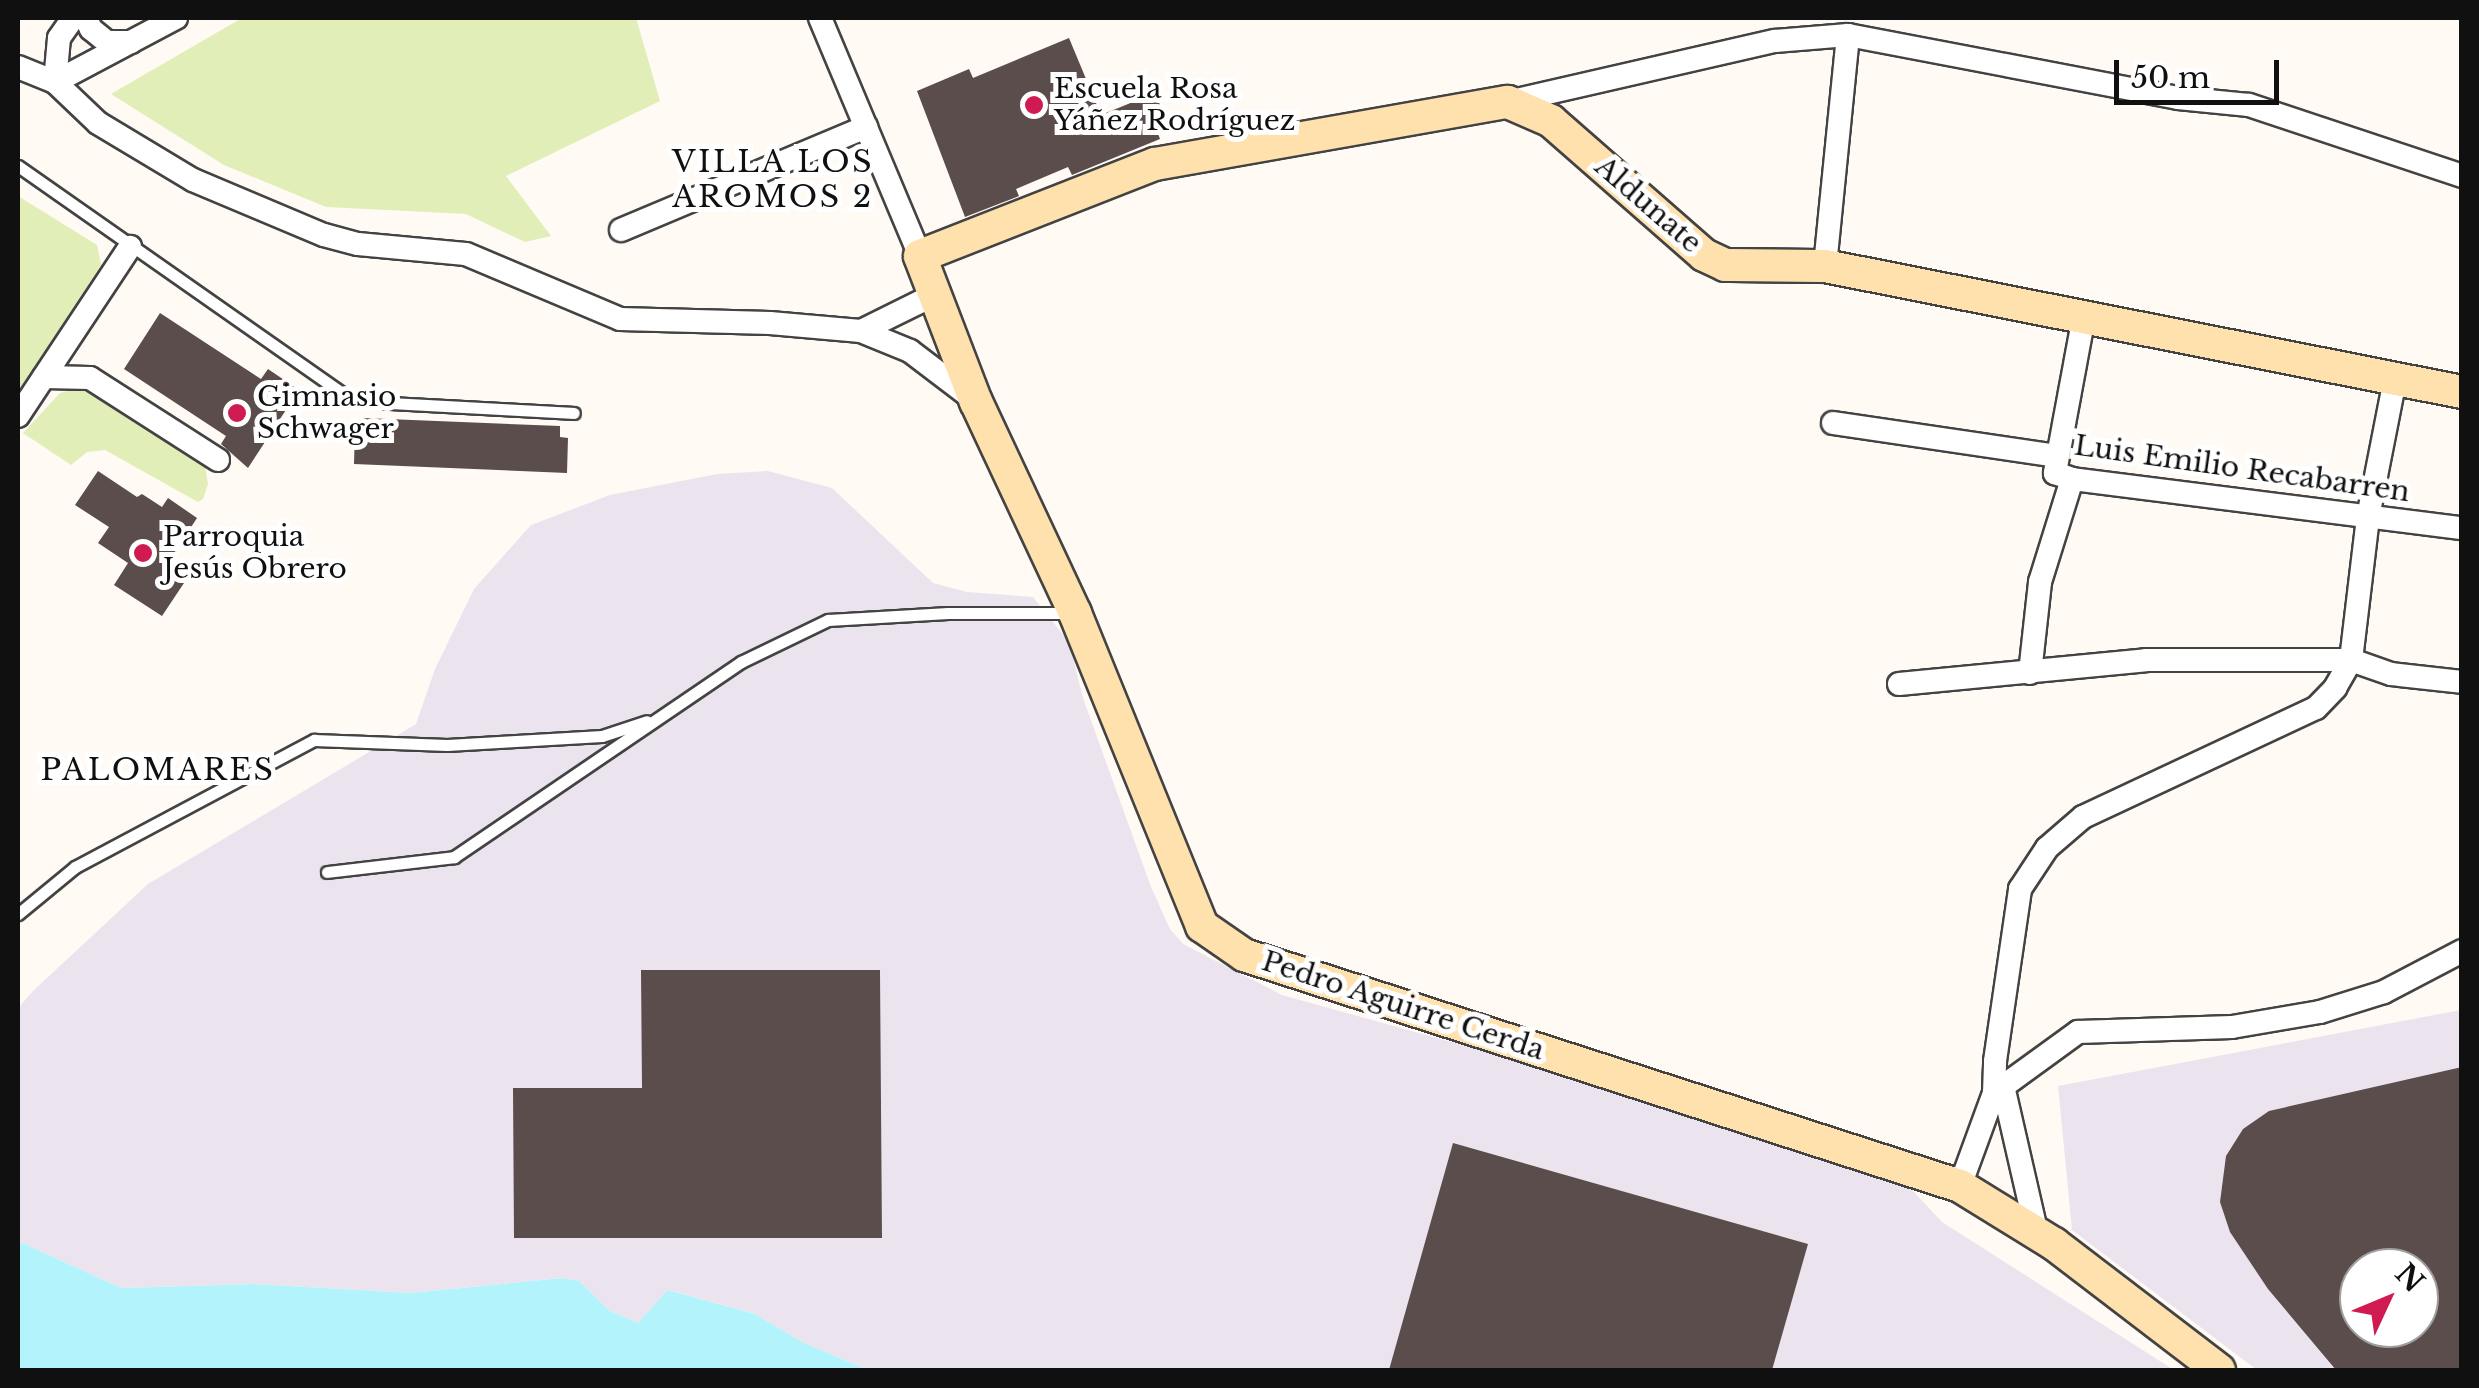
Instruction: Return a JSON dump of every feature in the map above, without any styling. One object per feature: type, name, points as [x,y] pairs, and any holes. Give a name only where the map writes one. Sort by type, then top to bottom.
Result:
[{"type":"street","points":[[72,18],[59,38],[56,82],[98,123],[193,180],[340,240],[466,254],[512,270],[587,308],[630,320],[770,323],[860,331],[934,365],[976,402]]},
{"type":"street","points":[[86,18],[91,29],[107,42],[131,42]]},
{"type":"street","points":[[22,78],[56,82],[176,18]]},
{"type":"street","name":"Pedro Aguirre Cerda","points":[[821,18],[976,402],[1075,613],[1202,926],[1244,954],[1960,1186],[2037,1234],[2219,1370]]},
{"type":"street","points":[[1825,266],[1848,35]]},
{"type":"street","points":[[920,256],[1155,164],[1508,102],[1775,40],[1848,35],[2178,98],[2249,105],[2462,176]]},
{"type":"street","name":"Aldunate","points":[[1508,102],[1551,121],[1704,255],[1725,265],[1825,266],[2462,392]]},
{"type":"street","points":[[621,230],[866,127]]},
{"type":"street","points":[[18,416],[130,247]]},
{"type":"street","points":[[860,331],[934,295]]},
{"type":"street","name":"Luis Emilio Recabarren","points":[[2084,316],[2055,473],[2072,480],[2462,528]]},
{"type":"street","points":[[44,378],[90,378],[218,460]]},
{"type":"street","points":[[1960,1186],[1999,1090],[2014,915],[2020,888],[2047,848],[2083,817],[2316,708],[2335,688],[2351,660],[2368,518],[2395,379]]},
{"type":"street","points":[[1833,424],[2056,456]]},
{"type":"street","points":[[2030,673],[2040,582],[2072,480]]},
{"type":"street","points":[[1899,684],[2146,660],[2351,660],[2391,674],[2462,682]]},
{"type":"street","points":[[1999,1090],[2078,1032],[2232,1026],[2320,1012],[2384,992],[2462,952]]},
{"type":"street","points":[[1999,1090],[2037,1234]]},
{"type":"lane","points":[[18,166],[354,401],[574,413]]},
{"type":"lane","points":[[327,872],[454,857],[741,662],[828,620],[948,613],[1075,613]]},
{"type":"lane","points":[[18,914],[75,867],[314,740],[447,745],[602,736],[662,716]]},
{"type":"shaded area","points":[[768,471],[832,488],[933,583],[967,592],[1033,597],[1069,642],[1083,698],[1151,887],[1170,929],[1183,944],[1282,995],[1887,1163],[1942,1222],[2174,1370],[868,1370],[802,1342],[755,1314],[669,1290],[638,1323],[610,1311],[579,1281],[562,1278],[410,1293],[254,1284],[121,1288],[18,1241],[18,1008],[33,991],[148,884],[416,724],[435,669],[474,589],[531,525],[610,495],[717,474]]},
{"type":"shaded area","points":[[2461,1010],[2461,1370],[2257,1370],[2072,1230],[2058,1086]]},
{"type":"green space","points":[[242,18],[636,18],[660,101],[506,176],[551,236],[525,242],[466,214],[326,207],[224,165],[111,94]]},
{"type":"green space","points":[[18,196],[97,245],[101,265],[18,392]]},
{"type":"green space","points":[[87,386],[204,460],[208,484],[203,499],[198,502],[105,450],[87,452],[71,465],[23,433],[60,393]]},
{"type":"water","points":[[18,1241],[121,1288],[254,1284],[410,1293],[562,1278],[579,1281],[610,1311],[638,1323],[668,1290],[755,1314],[802,1342],[868,1370],[18,1370]]},
{"type":"building","points":[[1069,38],[1101,115],[1155,93],[1169,126],[1157,131],[1160,139],[1072,175],[1068,167],[1016,189],[1019,196],[965,217],[917,91],[969,69],[973,78]]},
{"type":"building","name":"Gimnasio Schwager","points":[[160,313],[261,379],[268,369],[299,390],[248,468],[221,444],[226,436],[124,369]]},
{"type":"building","points":[[363,418],[560,426],[560,437],[568,438],[567,473],[354,464],[355,429],[362,429]]},
{"type":"building","name":"Parroquia Jesús Obrero","points":[[98,471],[137,497],[142,494],[162,507],[168,498],[197,518],[163,570],[184,583],[162,616],[114,585],[128,563],[98,543],[109,527],[75,505]]},
{"type":"building","points":[[641,970],[880,970],[882,1238],[514,1238],[513,1088],[642,1088]]},
{"type":"building","points":[[2462,1067],[2462,1370],[2336,1370],[2268,1289],[2230,1232],[2220,1202],[2226,1156],[2243,1129],[2269,1111]]},
{"type":"building","points":[[1453,1143],[1808,1244],[1772,1370],[1389,1370]]},
{"type":"place","name":"Escuela Rosa Yáñez Rodríguez","points":[[1034,105]]},
{"type":"place","name":"Gimnasio Schwager","points":[[237,413]]},
{"type":"place","name":"Parroquia Jesús Obrero","points":[[143,553]]},
{"type":"district","name":"VILLA LOS AROMOS 2","points":[[773,179]]},
{"type":"district","name":"PALOMARES","points":[[158,770]]}]
